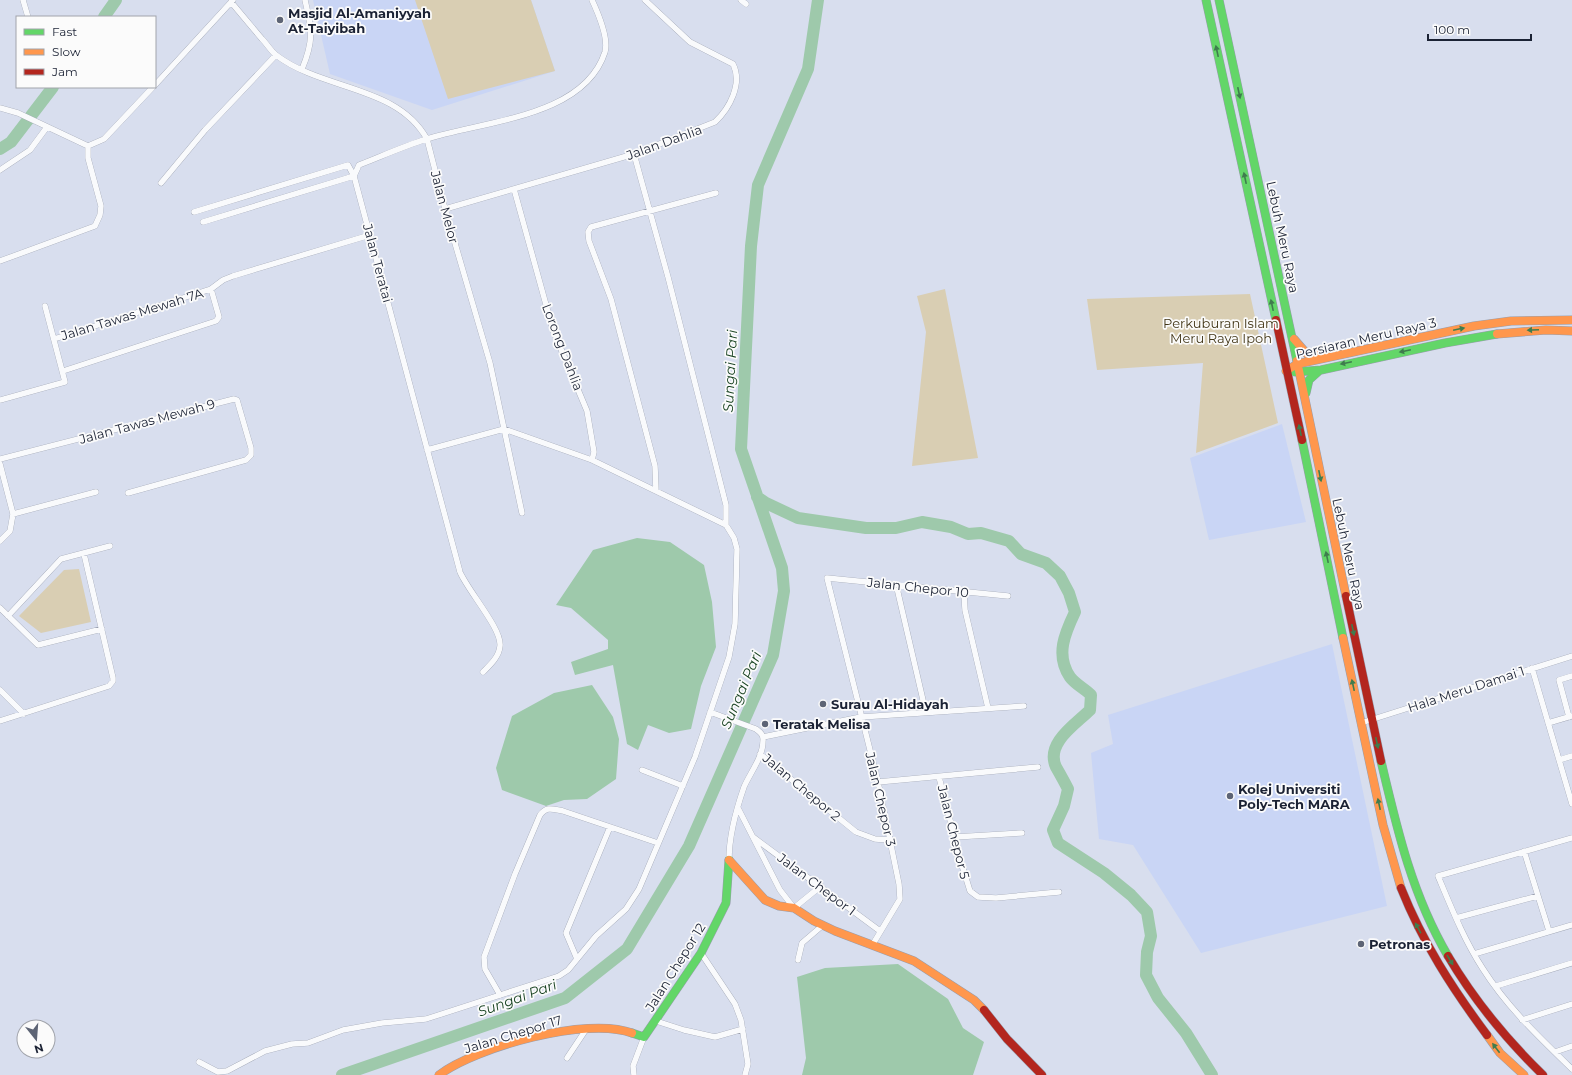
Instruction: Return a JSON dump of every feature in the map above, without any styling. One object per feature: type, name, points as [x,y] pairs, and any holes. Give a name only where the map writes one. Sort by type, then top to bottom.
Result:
[{"type":"main road","name":"Lebuh Meru Raya","points":[[1206,0],[1313,491],[1383,825],[1397,878],[1415,923],[1454,991],[1500,1054],[1524,1075]]},
{"type":"main road","name":"Lebuh Meru Raya","points":[[1219,0],[1307,410],[1371,720],[1401,848],[1420,900],[1441,945],[1473,999],[1510,1044],[1543,1075]]},
{"type":"main road","name":"Persiaran Meru Raya 3","points":[[1286,371],[1297,364],[1474,326],[1511,321],[1572,320]]},
{"type":"main road","name":"Persiaran Meru Raya 3","points":[[1286,371],[1299,373],[1471,338],[1514,331],[1572,331]]},
{"type":"main road","points":[[1291,335],[1299,347],[1307,354],[1321,355],[1345,353]]},
{"type":"main road","points":[[1307,410],[1307,382],[1310,376],[1325,368]]},
{"type":"main road","points":[[729,860],[765,900],[779,906],[794,908],[823,925],[914,961],[974,1000],[991,1017],[1007,1039],[1042,1075]]},
{"type":"main road","name":"Jalan Chepor 12","points":[[644,1037],[701,953],[726,903],[729,860]]},
{"type":"main road","name":"Jalan Chepor 17","points":[[439,1075],[447,1068],[468,1059],[524,1040],[565,1029],[615,1027],[644,1037]]},
{"type":"street","points":[[23,0],[28,16]]},
{"type":"street","points":[[302,70],[310,52],[312,28],[305,0]]},
{"type":"street","points":[[203,222],[354,176],[359,165],[427,139],[521,116],[555,103],[589,81],[596,71],[605,51],[602,26],[592,0]]},
{"type":"street","name":"Jalan Dahlia","points":[[445,209],[634,154],[715,122],[725,113],[731,104],[736,78],[736,70],[733,64],[690,42],[645,0]]},
{"type":"street","points":[[741,0],[746,4]]},
{"type":"street","points":[[156,84],[232,1]]},
{"type":"street","name":"Jalan Melor","points":[[232,1],[276,55],[322,80],[390,103],[413,119],[427,139],[445,209],[490,363],[522,513]]},
{"type":"street","points":[[161,183],[205,130],[276,55]]},
{"type":"street","points":[[0,108],[18,113],[88,146],[104,139],[152,88]]},
{"type":"street","points":[[0,170],[30,150],[47,127]]},
{"type":"street","points":[[0,261],[94,226],[98,222],[101,206],[88,158],[88,146]]},
{"type":"street","points":[[199,1062],[218,1072],[227,1072],[265,1051],[292,1044],[308,1043],[343,1030],[382,1023],[426,1019],[559,976],[568,970],[596,936],[626,909],[639,889],[683,786],[729,657],[734,634],[737,550],[734,538],[726,524],[726,505],[671,288],[634,154]]},
{"type":"street","points":[[194,212],[348,166],[354,176]]},
{"type":"street","name":"Jalan Teratai","points":[[354,176],[460,572],[464,581],[496,628],[500,646],[496,658],[483,672]]},
{"type":"street","name":"Lorong Dahlia","points":[[514,189],[553,330],[587,411],[594,452],[592,460]]},
{"type":"street","points":[[656,490],[655,466],[611,300],[589,241],[588,232],[591,228],[716,193]]},
{"type":"street","name":"Jalan Tawas Mewah 7A","points":[[54,339],[211,289],[223,280],[233,276],[370,235]]},
{"type":"street","points":[[63,371],[216,321],[219,317],[211,289]]},
{"type":"street","points":[[0,400],[65,382],[44,306]]},
{"type":"street","name":"Jalan Tawas Mewah 9","points":[[0,459],[235,398],[237,400],[251,448],[251,455],[246,460],[128,493]]},
{"type":"street","points":[[427,450],[504,429],[592,460],[726,524]]},
{"type":"street","points":[[0,464],[13,514],[10,531],[0,541]]},
{"type":"street","points":[[13,514],[96,492]]},
{"type":"street","points":[[8,616],[62,559],[110,546]]},
{"type":"street","points":[[0,720],[24,714],[111,684],[113,679],[84,554]]},
{"type":"street","name":"Jalan Chepor 10","points":[[827,578],[1008,596]]},
{"type":"street","name":"Jalan Chepor 3","points":[[827,578],[878,782],[899,884],[900,898],[873,944]]},
{"type":"street","points":[[896,584],[926,713]]},
{"type":"street","points":[[964,592],[965,610],[988,708]]},
{"type":"street","points":[[0,608],[38,645],[102,629]]},
{"type":"street","name":"Hala Meru Damai 1","points":[[1361,723],[1572,656]]},
{"type":"street","points":[[1532,668],[1572,804]]},
{"type":"street","points":[[1548,723],[1570,717],[1559,680],[1572,676]]},
{"type":"street","points":[[0,690],[24,714]]},
{"type":"street","points":[[763,737],[861,717],[1024,706]]},
{"type":"street","name":"Jalan Chepor 2","points":[[710,712],[756,729],[763,737],[760,754],[856,832],[875,839],[890,840]]},
{"type":"street","points":[[729,860],[730,839],[744,787],[760,754]]},
{"type":"street","points":[[1559,760],[1572,756]]},
{"type":"street","points":[[878,782],[1038,767]]},
{"type":"street","points":[[642,770],[683,786]]},
{"type":"street","name":"Jalan Chepor 5","points":[[939,777],[970,891],[978,897],[996,898],[1059,892]]},
{"type":"street","points":[[500,995],[485,969],[484,957],[514,874],[540,815],[545,809],[550,808],[658,843]]},
{"type":"street","name":"Jalan Chepor 1","points":[[738,808],[780,890],[794,908]]},
{"type":"street","points":[[577,959],[566,933],[610,827]]},
{"type":"street","points":[[955,837],[1022,833]]},
{"type":"street","name":"Jalan Chepor 1","points":[[753,837],[880,931]]},
{"type":"street","points":[[1572,838],[1438,876],[1456,918],[1483,970],[1522,1020],[1572,1069]]},
{"type":"street","points":[[1524,851],[1549,931]]},
{"type":"street","points":[[794,908],[820,886]]},
{"type":"street","points":[[1456,918],[1538,896]]},
{"type":"street","points":[[798,960],[802,943],[823,925]]},
{"type":"street","points":[[1474,954],[1572,925]]},
{"type":"street","points":[[701,953],[735,1004],[743,1029],[748,1064],[745,1075]]},
{"type":"street","points":[[1496,986],[1572,963]]},
{"type":"street","points":[[1522,1020],[1572,1004]]},
{"type":"street","points":[[656,1021],[684,1030],[715,1037],[743,1029]]},
{"type":"street","points":[[567,1058],[587,1028]]},
{"type":"street","points":[[634,1075],[633,1066],[644,1037]]},
{"type":"street","points":[[1555,1052],[1572,1046]]},
{"type":"shaded area","points":[[313,0],[531,0],[555,71],[432,110],[330,74]]},
{"type":"shaded area","points":[[1282,424],[1306,522],[1209,540],[1190,458]]},
{"type":"shaded area","points":[[637,538],[670,542],[704,565],[712,602],[716,647],[701,686],[691,729],[669,733],[648,725],[638,750],[627,744],[613,665],[575,675],[571,662],[608,649],[608,640],[571,608],[556,605],[593,550]]},
{"type":"shaded area","name":"Kolej Universiti Poly-Tech MARA","points":[[1332,644],[1387,906],[1201,953],[1133,845],[1099,839],[1091,753],[1113,744],[1108,715]]},
{"type":"shaded area","points":[[592,685],[613,717],[619,739],[616,779],[587,799],[564,800],[546,806],[502,790],[496,768],[512,716],[554,693]]},
{"type":"shaded area","points":[[898,964],[948,999],[963,1028],[984,1042],[973,1075],[802,1075],[806,1058],[797,977],[825,968]]},
{"type":"green space","points":[[415,0],[531,0],[555,71],[448,99]]},
{"type":"green space","points":[[945,289],[978,458],[912,466],[926,332],[917,296]]},
{"type":"green space","name":"Perkuburan Islam Meru Raya Ipoh","points":[[1250,294],[1278,423],[1196,453],[1203,363],[1097,370],[1087,299]]},
{"type":"green space","points":[[79,569],[91,622],[41,633],[19,616],[64,570]]},
{"type":"waterway","points":[[105,16],[116,0]]},
{"type":"waterway","name":"Sungai Pari","points":[[342,1075],[565,998],[627,949],[689,846],[773,655],[784,591],[782,568],[741,449],[751,246],[758,185],[808,69],[818,0]]},
{"type":"waterway","points":[[0,149],[11,142],[52,88]]},
{"type":"waterway","points":[[757,497],[766,503],[798,518],[866,528],[896,528],[922,522],[951,527],[968,534],[981,533],[1009,541],[1021,554],[1046,563],[1060,576],[1069,593],[1075,612],[1063,644],[1062,652],[1065,669],[1070,677],[1091,695],[1090,710],[1070,728],[1058,742],[1055,750],[1054,758],[1056,767],[1068,789],[1064,806],[1053,830],[1058,843],[1104,873],[1131,895],[1147,912],[1151,936],[1147,952],[1146,975],[1158,998],[1186,1033],[1212,1075]]},
{"type":"traffic: fast","points":[[1206,0],[1276,320]]},
{"type":"traffic: fast","points":[[1219,0],[1297,361]]},
{"type":"traffic: fast","points":[[1295,372],[1321,370],[1445,343],[1497,334]]},
{"type":"traffic: fast","points":[[1306,393],[1309,380],[1319,371]]},
{"type":"traffic: fast","points":[[1302,440],[1343,638]]},
{"type":"traffic: fast","points":[[1381,761],[1393,812],[1415,885],[1435,933],[1448,956]]},
{"type":"traffic: fast","points":[[632,1033],[644,1037],[701,953],[726,903],[729,860]]},
{"type":"traffic: slow","points":[[1286,371],[1297,364],[1474,326],[1511,321],[1572,320]]},
{"type":"traffic: slow","points":[[1497,334],[1546,330],[1572,331]]},
{"type":"traffic: slow","points":[[1294,339],[1307,354],[1324,355]]},
{"type":"traffic: slow","points":[[1297,361],[1346,596]]},
{"type":"traffic: slow","points":[[1343,638],[1383,825],[1401,888]]},
{"type":"traffic: slow","points":[[729,860],[765,900],[779,906],[794,908],[814,921],[835,931],[914,961],[974,1000],[984,1010]]},
{"type":"traffic: slow","points":[[439,1075],[456,1064],[478,1054],[532,1037],[561,1031],[588,1028],[612,1029],[632,1033]]},
{"type":"traffic: slow","points":[[1487,1035],[1500,1053],[1524,1075]]},
{"type":"traffic: jam","points":[[1276,320],[1302,440]]},
{"type":"traffic: jam","points":[[1346,596],[1381,761]]},
{"type":"traffic: jam","points":[[1401,888],[1419,928],[1439,964],[1487,1035]]},
{"type":"traffic: jam","points":[[1448,956],[1491,1018],[1543,1075]]},
{"type":"traffic: jam","points":[[984,1010],[1007,1039],[1042,1075]]},
{"type":"place","name":"Masjid Al-Amaniyyah At-Taiyibah","points":[[280,20]]},
{"type":"place","name":"Surau Al-Hidayah","points":[[823,704]]},
{"type":"place","name":"Teratak Melisa","points":[[765,724]]},
{"type":"place","name":"Kolej Universiti Poly-Tech MARA","points":[[1230,796]]},
{"type":"place","name":"Petronas","points":[[1361,944]]}]
